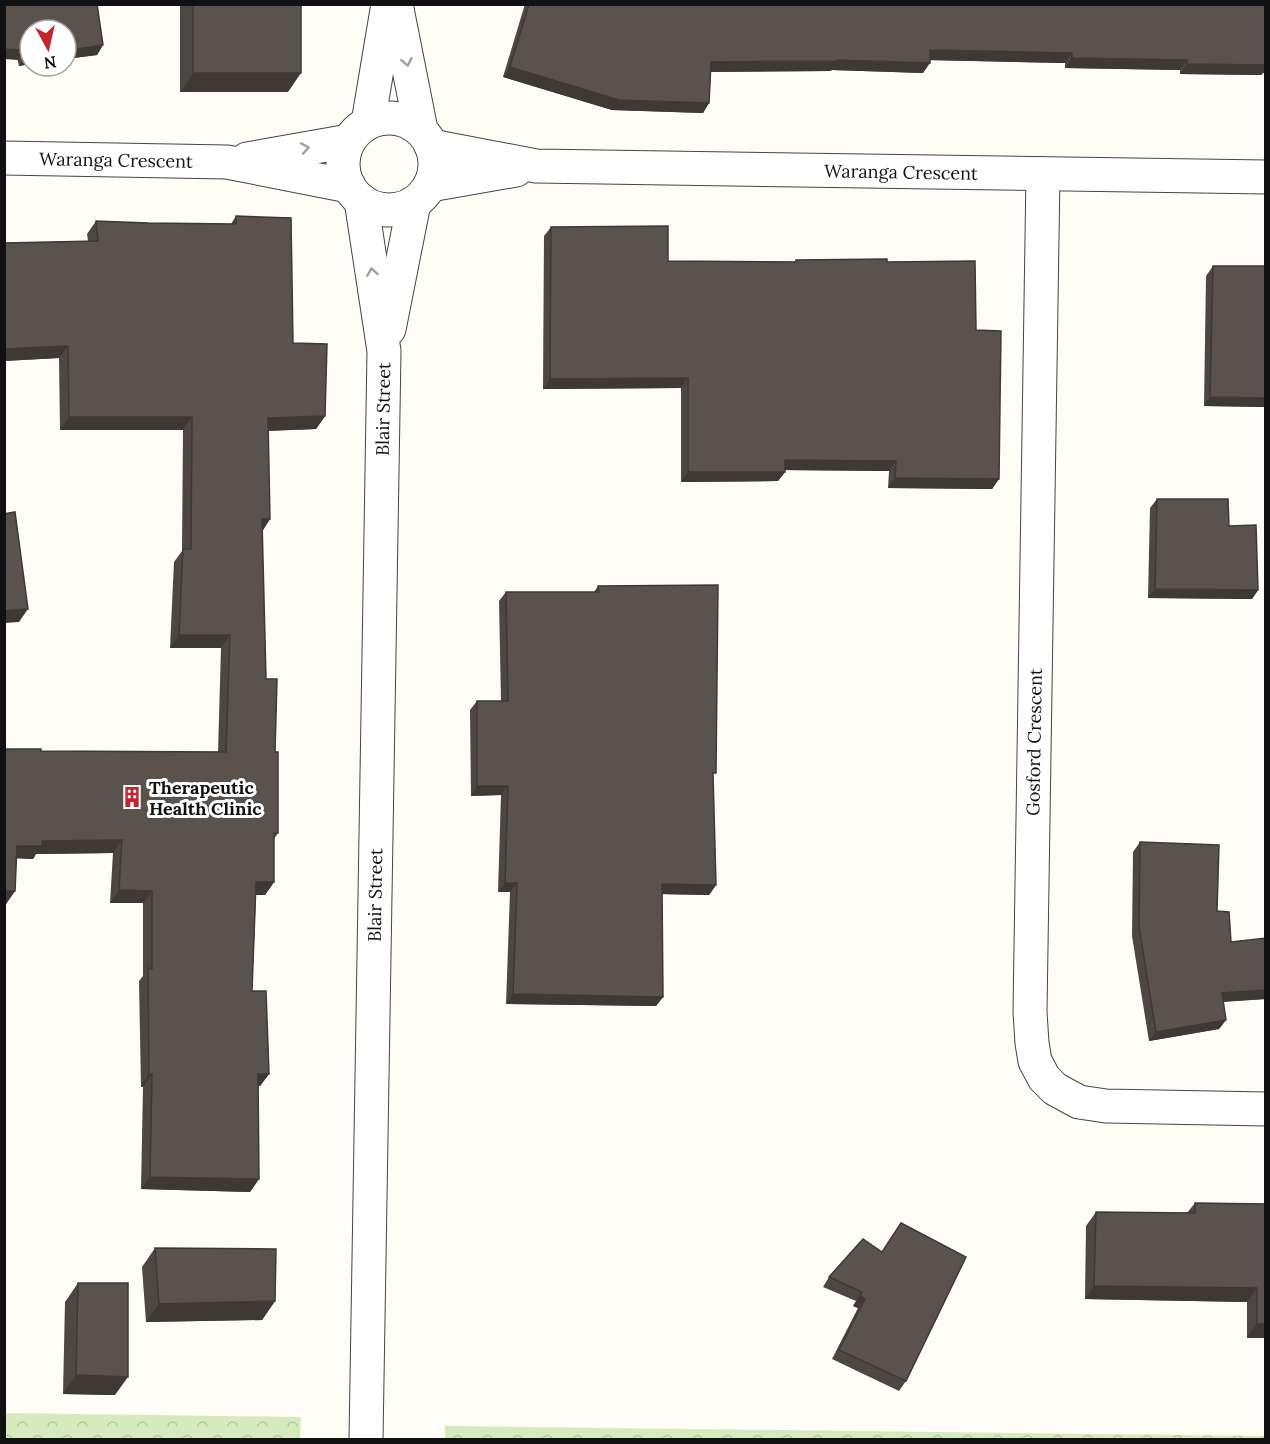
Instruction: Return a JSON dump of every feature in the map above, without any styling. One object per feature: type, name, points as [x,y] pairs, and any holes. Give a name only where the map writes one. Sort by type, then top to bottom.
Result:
[{"type":"street","points":[[388,4],[359,132],[344,156],[344,172],[355,193],[373,208],[387,210],[401,208],[422,194],[435,172],[435,159],[426,138],[396,4]]},
{"type":"street","points":[[359,132],[381,119],[395,119],[409,123],[426,138]]},
{"type":"street","name":"Waranga Crescent","points":[[227,162],[359,132]]},
{"type":"street","name":"Waranga Crescent","points":[[426,138],[536,166],[1266,177]]},
{"type":"street","name":"Waranga Crescent","points":[[4,158],[227,162],[355,193]]},
{"type":"street","name":"Waranga Crescent","points":[[422,194],[536,166]]},
{"type":"street","name":"Gosford Crescent","points":[[1043,174],[1030,1012],[1035,1061],[1044,1078],[1054,1089],[1079,1102],[1106,1106],[1266,1109]]},
{"type":"street","name":"Blair Street","points":[[355,193],[384,351],[366,1440]]},
{"type":"street","name":"Blair Street","points":[[384,351],[422,194]]},
{"type":"green space","points":[[5,1413],[301,1417],[300,1439],[5,1439]]},
{"type":"green space","points":[[445,1426],[1265,1436],[1266,1439],[445,1440]]},
{"type":"building","points":[[4,4],[97,4],[103,45],[78,49],[78,18],[18,18],[18,50],[4,49]]},
{"type":"building","points":[[193,4],[301,4],[301,73],[193,73]]},
{"type":"building","points":[[529,4],[1266,4],[1266,65],[1187,64],[1187,60],[1072,58],[1072,53],[930,50],[930,63],[837,60],[711,62],[709,103],[619,100],[510,67]]},
{"type":"building","points":[[236,216],[291,218],[293,343],[327,344],[325,416],[268,418],[270,519],[262,519],[266,679],[277,679],[275,752],[278,752],[278,833],[274,833],[274,882],[256,882],[252,991],[266,991],[269,1074],[258,1074],[259,1179],[150,1177],[152,1074],[149,1074],[148,968],[152,969],[152,891],[119,890],[122,840],[42,841],[42,846],[17,846],[15,891],[4,891],[4,749],[226,752],[230,635],[179,635],[183,549],[191,549],[192,417],[69,417],[68,346],[4,349],[4,243],[98,241],[96,221],[236,224]]},
{"type":"building","points":[[668,226],[668,261],[796,262],[796,260],[887,259],[887,262],[975,261],[976,330],[1001,331],[999,479],[895,478],[896,461],[785,460],[785,472],[688,472],[688,378],[550,379],[551,227]]},
{"type":"building","points":[[1213,266],[1266,266],[1266,398],[1210,397]]},
{"type":"building","points":[[1157,499],[1228,499],[1229,526],[1256,525],[1258,590],[1155,589]]},
{"type":"building","points":[[15,512],[28,609],[4,611],[4,514]]},
{"type":"building","points":[[718,585],[716,773],[713,773],[716,885],[662,884],[663,997],[513,994],[517,883],[505,883],[508,786],[477,786],[477,701],[508,701],[506,592],[599,592],[598,586]]},
{"type":"building","points":[[1140,842],[1219,845],[1217,911],[1229,912],[1231,942],[1266,938],[1266,990],[1222,993],[1226,1020],[1156,1032],[1139,926]]},
{"type":"building","points":[[1195,1203],[1266,1204],[1266,1324],[1257,1324],[1257,1288],[1094,1286],[1096,1212],[1195,1213]]},
{"type":"building","points":[[901,1223],[966,1257],[906,1381],[839,1350],[865,1299],[860,1296],[862,1292],[829,1277],[863,1239],[882,1252]]},
{"type":"building","points":[[155,1248],[276,1249],[275,1301],[159,1304]]},
{"type":"building","points":[[78,1283],[128,1283],[128,1377],[76,1375]]},
{"type":"place","name":"Therapeutic Health Clinic","points":[[132,797]]}]
